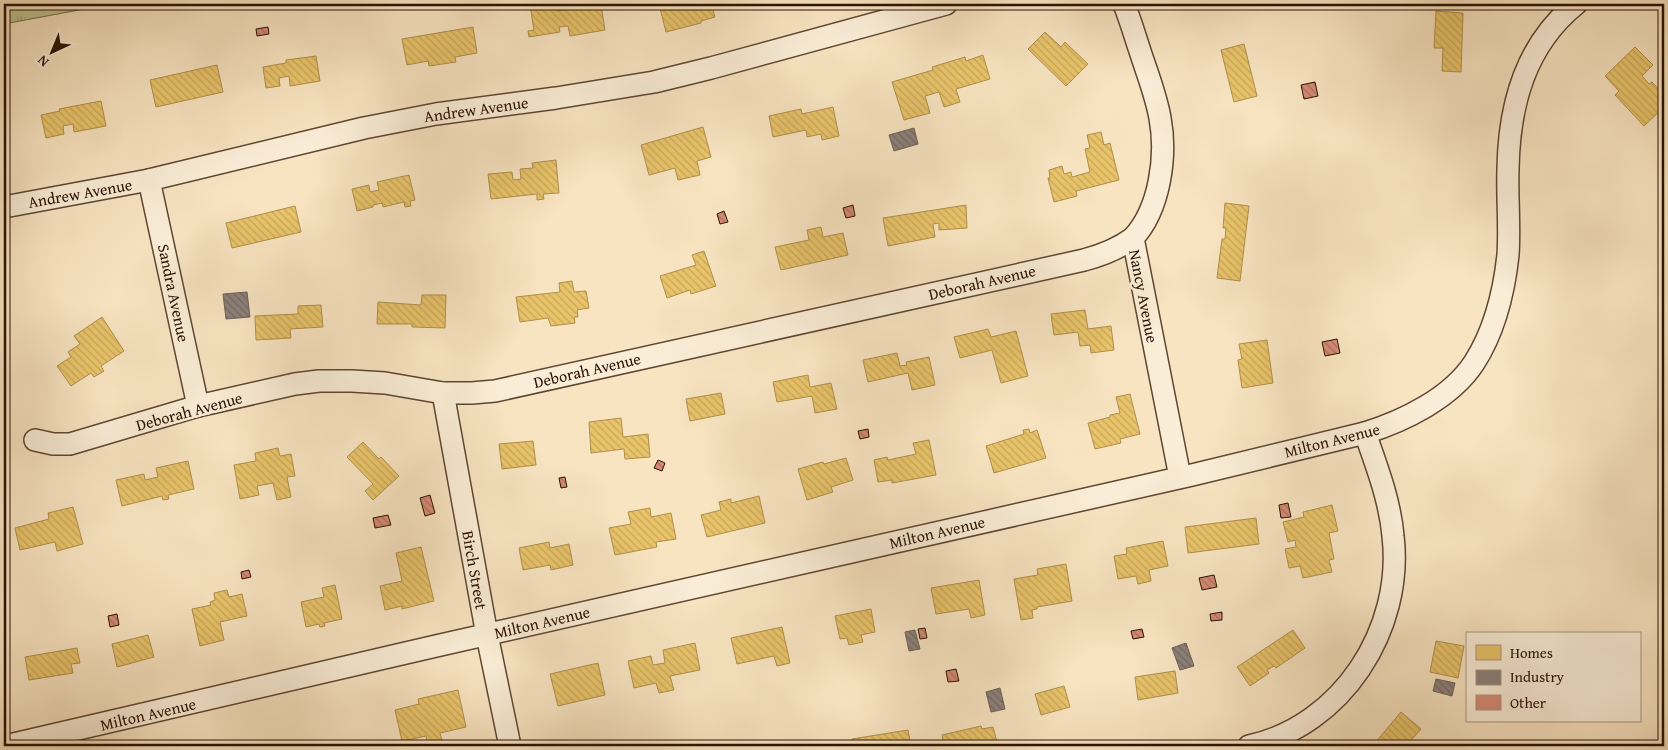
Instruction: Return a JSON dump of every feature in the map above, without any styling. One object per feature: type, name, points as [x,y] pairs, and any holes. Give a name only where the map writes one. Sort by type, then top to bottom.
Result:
[{"type":"street","name":"Andrew Avenue","points":[[4,207],[149,180],[364,128],[436,114],[556,98],[654,82],[946,4]]},
{"type":"street","name":"Nancy Avenue","points":[[1124,4],[1154,94],[1160,118],[1162,147],[1154,204],[1140,230],[1133,238],[1180,478]]},
{"type":"street","name":"Milton Avenue","points":[[5,746],[1180,478],[1391,425],[1423,408],[1454,386],[1474,364],[1487,338],[1502,290],[1508,255],[1508,168],[1511,130],[1517,96],[1528,65],[1550,28],[1576,4]]},
{"type":"street","name":"Sandra Avenue","points":[[149,180],[198,406]]},
{"type":"street","name":"Deborah Avenue","points":[[35,440],[53,444],[70,444],[198,406],[295,384],[319,381],[385,383],[444,393],[472,394],[494,391],[1103,255],[1120,248],[1133,238]]},
{"type":"street","name":"Birch Street","points":[[444,393],[486,635],[510,746]]},
{"type":"street","points":[[1249,746],[1283,736],[1317,716],[1342,694],[1355,677],[1368,658],[1379,633],[1393,575],[1394,537],[1379,473],[1365,433]]},
{"type":"green space","points":[[4,4],[111,4],[4,24]]},
{"type":"building: Homes","points":[[555,4],[556,11],[601,5],[605,30],[570,36],[568,26],[559,27],[560,32],[529,37],[528,31],[534,30],[530,5]]},
{"type":"building: Homes","points":[[659,4],[711,4],[715,17],[701,21],[701,23],[666,32]]},
{"type":"building: Homes","points":[[1436,11],[1463,13],[1461,72],[1442,71],[1443,48],[1434,48]]},
{"type":"building: Homes","points":[[473,27],[477,53],[455,57],[456,62],[429,66],[428,61],[407,65],[402,39]]},
{"type":"building: Homes","points":[[1045,32],[1061,47],[1065,42],[1088,64],[1066,86],[1028,49]]},
{"type":"building: Homes","points":[[1244,44],[1257,96],[1234,102],[1221,50]]},
{"type":"building: Homes","points":[[1635,47],[1653,65],[1642,76],[1649,84],[1652,82],[1664,95],[1664,107],[1644,126],[1615,95],[1619,91],[1605,76]]},
{"type":"building: Homes","points":[[983,55],[990,79],[956,89],[960,102],[944,107],[939,92],[925,96],[930,113],[904,120],[892,82],[933,70],[932,67],[965,57],[966,61]]},
{"type":"building: Homes","points":[[316,56],[320,81],[290,86],[289,76],[279,78],[280,86],[266,88],[263,67],[286,63],[286,60]]},
{"type":"building: Homes","points":[[217,65],[223,92],[156,107],[150,80]]},
{"type":"building: Homes","points":[[101,101],[106,126],[74,132],[73,124],[63,126],[64,134],[46,138],[41,115],[60,111],[59,109]]},
{"type":"building: Homes","points":[[833,107],[839,136],[822,140],[821,134],[807,137],[806,130],[773,137],[769,116],[801,109],[802,114]]},
{"type":"building: Homes","points":[[703,127],[711,157],[697,161],[700,175],[678,180],[675,168],[649,175],[641,145]]},
{"type":"building: Homes","points":[[1101,132],[1104,145],[1110,143],[1119,180],[1076,191],[1077,196],[1054,202],[1048,178],[1050,178],[1049,170],[1062,166],[1064,174],[1071,172],[1072,177],[1090,172],[1085,149],[1090,148],[1087,135]]},
{"type":"building: Homes","points":[[556,160],[559,193],[543,194],[544,199],[537,200],[537,194],[491,199],[488,174],[512,172],[513,180],[521,179],[520,169],[533,168],[532,163]]},
{"type":"building: Homes","points":[[409,175],[415,200],[410,201],[411,206],[405,207],[404,202],[383,207],[382,203],[357,211],[352,189],[369,185],[370,192],[379,190],[377,182]]},
{"type":"building: Homes","points":[[1225,203],[1249,206],[1240,281],[1217,278],[1222,239],[1225,239],[1226,228],[1223,228]]},
{"type":"building: Homes","points":[[966,205],[967,228],[939,230],[939,223],[933,224],[935,237],[888,246],[883,218]]},
{"type":"building: Homes","points":[[295,206],[301,232],[232,248],[226,223]]},
{"type":"building: Homes","points":[[821,227],[823,237],[843,233],[848,255],[781,270],[775,247],[809,240],[807,230]]},
{"type":"building: Homes","points":[[704,251],[716,286],[691,294],[690,290],[667,298],[660,276],[696,265],[692,255]]},
{"type":"building: Homes","points":[[572,281],[574,292],[586,291],[589,308],[577,310],[578,317],[574,317],[575,323],[551,326],[548,318],[520,322],[516,297],[560,292],[559,283]]},
{"type":"building: Homes","points":[[422,295],[446,295],[445,328],[412,327],[412,324],[377,324],[378,302],[421,305]]},
{"type":"building: Homes","points":[[321,305],[323,327],[290,329],[291,338],[256,340],[255,316],[298,314],[298,306]]},
{"type":"building: Homes","points":[[1085,310],[1088,329],[1111,326],[1114,350],[1091,353],[1090,345],[1080,346],[1078,332],[1054,335],[1051,314]]},
{"type":"building: Homes","points":[[102,317],[124,351],[101,366],[104,371],[94,377],[91,373],[71,386],[57,366],[71,357],[68,352],[80,344],[74,336]]},
{"type":"building: Homes","points":[[988,329],[991,337],[1016,331],[1028,376],[1001,383],[992,350],[960,358],[954,337]]},
{"type":"building: Homes","points":[[1267,340],[1273,383],[1242,388],[1238,360],[1242,359],[1239,344]]},
{"type":"building: Homes","points":[[897,353],[900,366],[907,365],[906,362],[929,357],[935,385],[912,390],[908,373],[868,382],[863,360]]},
{"type":"building: Homes","points":[[808,375],[810,387],[831,383],[837,409],[815,413],[812,396],[777,402],[773,382]]},
{"type":"building: Homes","points":[[721,393],[725,414],[690,421],[686,399]]},
{"type":"building: Homes","points":[[1130,394],[1140,434],[1120,439],[1121,443],[1095,449],[1088,423],[1120,413],[1116,397]]},
{"type":"building: Homes","points":[[621,418],[623,437],[648,434],[650,457],[625,459],[624,449],[591,453],[589,422]]},
{"type":"building: Homes","points":[[1029,429],[1030,433],[1037,430],[1046,458],[994,473],[986,446],[1024,434],[1023,430]]},
{"type":"building: Homes","points":[[929,440],[936,475],[892,483],[892,480],[878,482],[874,460],[887,457],[888,460],[916,454],[913,443]]},
{"type":"building: Homes","points":[[533,441],[536,465],[502,469],[499,444]]},
{"type":"building: Homes","points":[[363,442],[399,476],[373,500],[365,491],[373,484],[347,457]]},
{"type":"building: Homes","points":[[278,448],[280,456],[291,454],[295,476],[287,477],[291,497],[277,500],[273,483],[257,486],[259,495],[240,499],[234,465],[256,461],[255,453]]},
{"type":"building: Homes","points":[[846,458],[853,480],[831,487],[833,492],[807,500],[798,469]]},
{"type":"building: Homes","points":[[188,461],[194,489],[168,495],[169,499],[163,500],[162,496],[122,506],[116,480],[144,474],[145,480],[158,477],[156,468]]},
{"type":"building: Homes","points":[[759,496],[765,523],[707,537],[701,515],[721,510],[719,502],[731,499],[731,503]]},
{"type":"building: Homes","points":[[1332,505],[1338,531],[1329,533],[1334,559],[1329,560],[1332,572],[1303,578],[1300,566],[1289,568],[1285,549],[1296,547],[1295,540],[1288,542],[1283,522],[1304,517],[1303,512]]},
{"type":"building: Homes","points":[[73,507],[83,544],[57,551],[55,542],[20,550],[15,528],[49,519],[48,513]]},
{"type":"building: Homes","points":[[650,508],[651,517],[671,513],[676,539],[656,542],[657,547],[615,555],[609,528],[631,524],[628,512]]},
{"type":"building: Homes","points":[[1256,518],[1259,544],[1188,553],[1185,527]]},
{"type":"building: Homes","points":[[1163,541],[1168,566],[1149,570],[1151,581],[1138,584],[1136,576],[1118,579],[1114,556],[1127,554],[1126,548]]},
{"type":"building: Homes","points":[[549,542],[550,548],[569,544],[573,565],[551,570],[550,565],[523,570],[519,548]]},
{"type":"building: Homes","points":[[421,547],[434,601],[402,609],[402,606],[385,610],[380,586],[402,581],[396,553]]},
{"type":"building: Homes","points":[[1066,564],[1072,601],[1037,607],[1037,609],[1032,610],[1033,618],[1021,620],[1014,579],[1038,575],[1037,569]]},
{"type":"building: Homes","points":[[979,580],[985,615],[971,618],[969,609],[936,614],[931,588]]},
{"type":"building: Homes","points":[[335,585],[342,619],[324,623],[325,626],[320,627],[319,624],[306,627],[301,602],[324,597],[322,588]]},
{"type":"building: Homes","points":[[227,590],[229,597],[242,594],[247,616],[220,622],[224,640],[200,646],[192,609],[211,605],[210,602],[215,600],[214,593]]},
{"type":"building: Homes","points":[[871,609],[875,632],[861,635],[863,642],[849,645],[847,638],[840,639],[835,616]]},
{"type":"building: Homes","points":[[782,627],[790,663],[777,666],[774,656],[737,664],[731,638]]},
{"type":"building: Homes","points":[[1293,630],[1305,648],[1276,668],[1274,666],[1267,670],[1269,673],[1250,686],[1237,667]]},
{"type":"building: Homes","points":[[148,635],[154,657],[117,667],[112,644]]},
{"type":"building: Homes","points":[[1436,641],[1464,646],[1458,678],[1430,672]]},
{"type":"building: Homes","points":[[695,643],[700,670],[670,676],[674,690],[659,693],[656,683],[634,688],[628,661],[651,656],[653,665],[665,663],[663,650]]},
{"type":"building: Homes","points":[[77,648],[80,663],[71,664],[73,673],[29,680],[25,657]]},
{"type":"building: Homes","points":[[598,663],[605,695],[558,706],[550,674]]},
{"type":"building: Homes","points":[[1175,671],[1178,693],[1138,700],[1135,677]]},
{"type":"building: Homes","points":[[1064,686],[1070,707],[1041,715],[1035,694]]},
{"type":"building: Homes","points":[[458,690],[466,727],[440,733],[442,741],[427,744],[426,736],[402,741],[395,710],[419,704],[418,699]]},
{"type":"building: Homes","points":[[1401,712],[1421,729],[1406,746],[1379,746],[1375,743]]},
{"type":"building: Homes","points":[[981,726],[982,729],[993,727],[997,742],[986,746],[944,746],[942,735]]},
{"type":"building: Homes","points":[[908,730],[911,746],[853,746],[852,739]]},
{"type":"building: Industry","points":[[914,128],[918,144],[894,151],[889,135]]},
{"type":"building: Industry","points":[[247,292],[250,317],[226,319],[223,294]]},
{"type":"building: Industry","points":[[915,630],[920,649],[909,651],[905,632]]},
{"type":"building: Industry","points":[[1186,643],[1194,666],[1180,670],[1172,648]]},
{"type":"building: Industry","points":[[1436,679],[1455,683],[1452,696],[1433,691]]},
{"type":"building: Industry","points":[[1000,688],[1005,709],[991,712],[986,692]]},
{"type":"building: Other","points":[[268,27],[269,34],[257,36],[256,29]]},
{"type":"building: Other","points":[[1315,82],[1318,96],[1304,99],[1301,85]]},
{"type":"building: Other","points":[[853,205],[855,216],[846,218],[843,208]]},
{"type":"building: Other","points":[[724,211],[728,222],[720,224],[717,214]]},
{"type":"building: Other","points":[[1337,339],[1340,353],[1325,356],[1322,342]]},
{"type":"building: Other","points":[[868,429],[869,437],[860,439],[858,431]]},
{"type":"building: Other","points":[[658,460],[665,463],[662,471],[654,468]]},
{"type":"building: Other","points":[[565,477],[567,487],[561,488],[559,478]]},
{"type":"building: Other","points":[[430,495],[435,513],[425,516],[420,498]]},
{"type":"building: Other","points":[[1288,503],[1291,517],[1281,518],[1279,505]]},
{"type":"building: Other","points":[[388,515],[391,525],[375,528],[373,518]]},
{"type":"building: Other","points":[[249,570],[251,577],[242,579],[241,572]]},
{"type":"building: Other","points":[[1214,575],[1217,587],[1202,590],[1199,578]]},
{"type":"building: Other","points":[[1222,612],[1222,620],[1211,621],[1210,614]]},
{"type":"building: Other","points":[[117,614],[119,625],[110,627],[108,616]]},
{"type":"building: Other","points":[[925,628],[927,638],[920,639],[918,629]]},
{"type":"building: Other","points":[[1142,629],[1144,637],[1133,639],[1131,631]]},
{"type":"building: Other","points":[[956,669],[959,681],[948,682],[946,671]]}]
